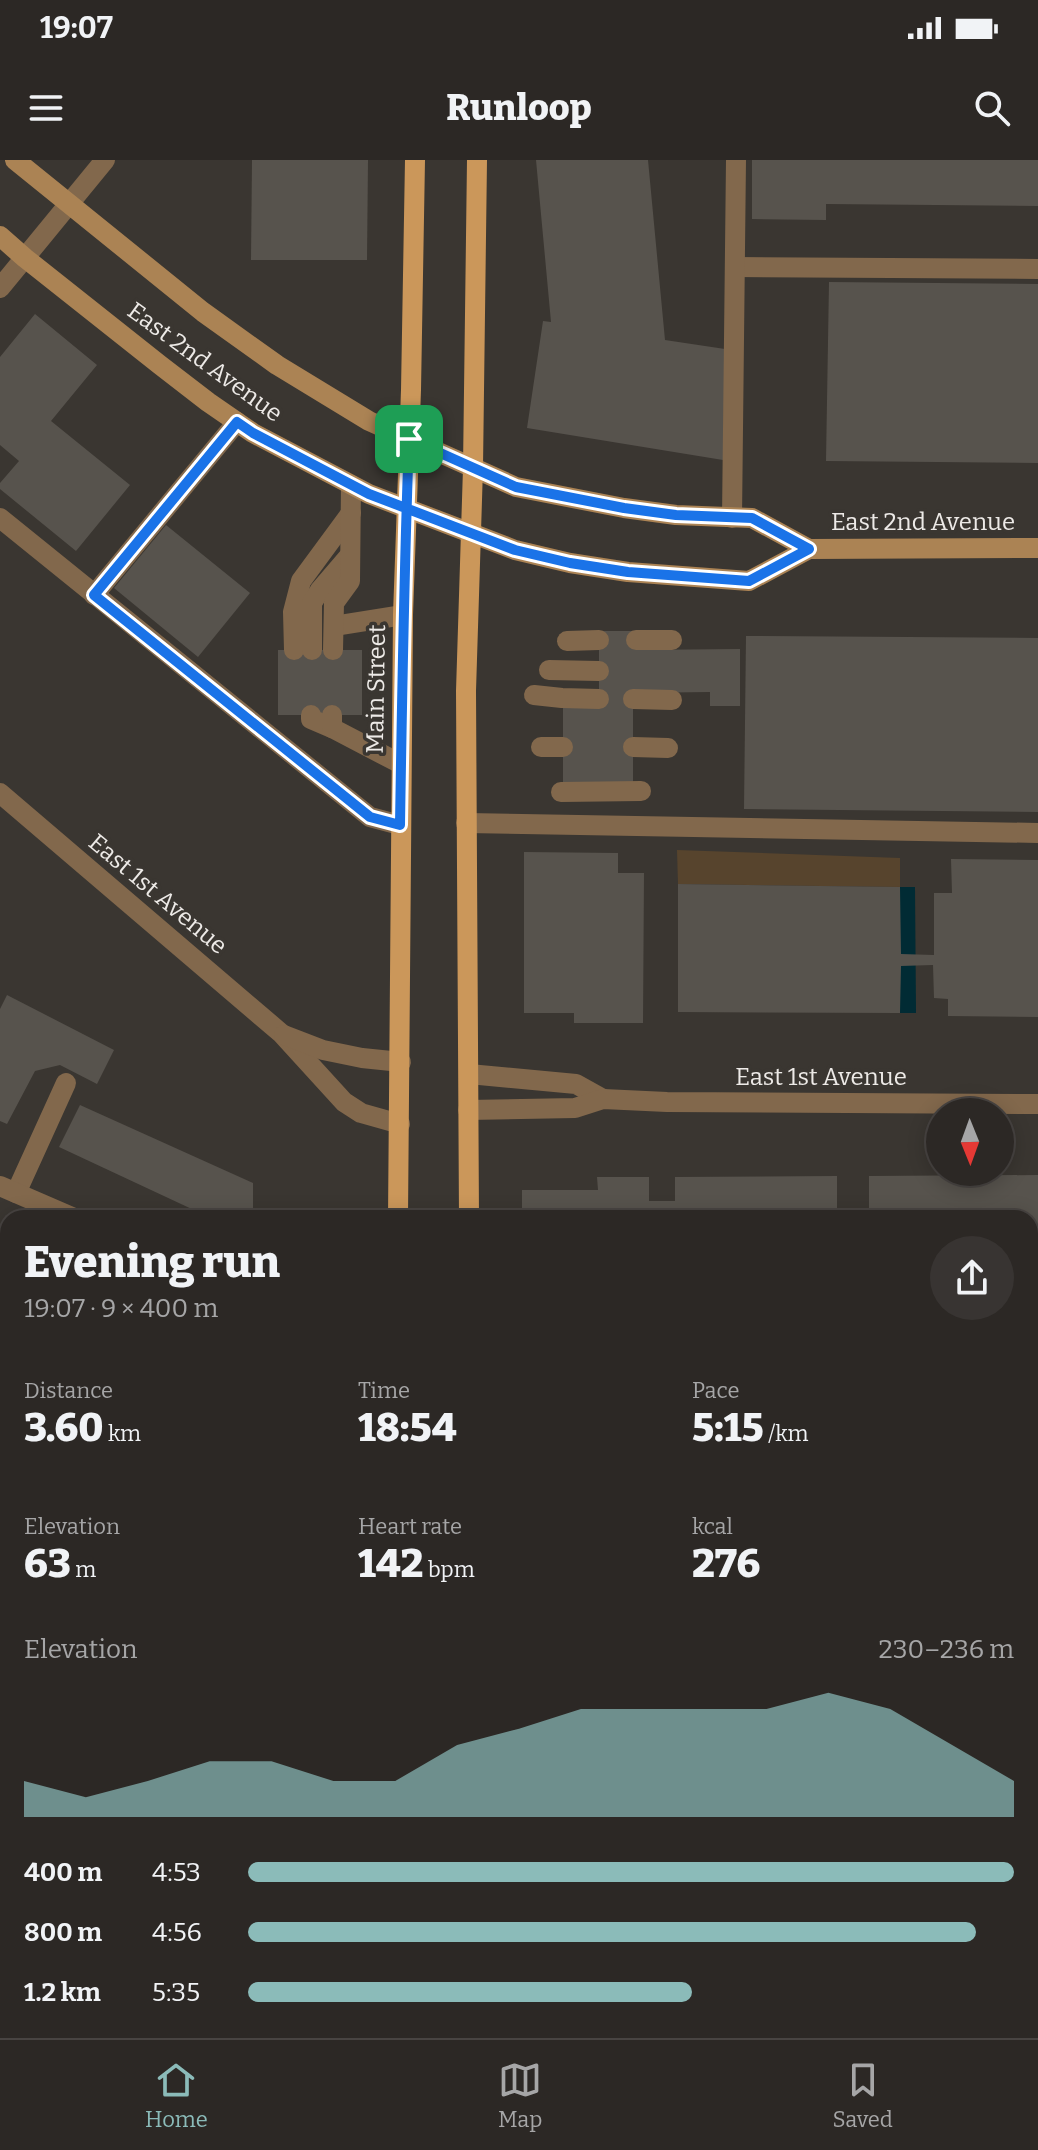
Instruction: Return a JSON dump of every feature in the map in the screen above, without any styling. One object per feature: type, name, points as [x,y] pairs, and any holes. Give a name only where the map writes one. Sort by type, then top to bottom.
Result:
[{"type":"main road","name":"East 2nd Avenue","points":[[15,160],[203,312],[277,365],[369,421],[516,487],[575,500],[676,515],[752,518],[809,549]]},
{"type":"main road","name":"Main Street","points":[[398,1210],[403,615],[415,160]]},
{"type":"main road","points":[[469,1210],[466,691],[477,160]]},
{"type":"main road","name":"East 2nd Avenue","points":[[0,236],[160,365],[253,433],[351,485],[515,550],[628,572],[749,581],[809,549],[1038,548]]},
{"type":"street","points":[[0,288],[105,160]]},
{"type":"street","points":[[732,518],[736,160]]},
{"type":"street","points":[[735,267],[1038,269]]},
{"type":"street","points":[[94,595],[237,422]]},
{"type":"street","points":[[333,650],[334,603],[350,581],[351,485]]},
{"type":"street","points":[[350,555],[312,603],[303,650],[293,612],[301,581],[351,513]]},
{"type":"street","points":[[0,518],[370,817],[400,825]]},
{"type":"street","points":[[334,626],[403,615]]},
{"type":"street","points":[[567,641],[599,640]]},
{"type":"street","points":[[636,640],[672,640]]},
{"type":"street","points":[[549,670],[599,671]]},
{"type":"street","points":[[534,695],[599,699]]},
{"type":"street","points":[[633,699],[672,700]]},
{"type":"street","points":[[311,715],[311,719],[332,721],[401,764]]},
{"type":"street","points":[[541,747],[563,747]]},
{"type":"street","points":[[633,747],[668,748]]},
{"type":"street","points":[[561,792],[641,791]]},
{"type":"street","name":"East 1st Avenue","points":[[0,793],[282,1034],[344,1102],[361,1113],[400,1124]]},
{"type":"street","points":[[466,823],[1038,833]]},
{"type":"street","name":"East 1st Avenue","points":[[282,1034],[323,1050],[401,1062]]},
{"type":"street","name":"East 1st Avenue","points":[[469,1074],[576,1084],[603,1099]]},
{"type":"street","points":[[56,1210],[8,1189],[66,1083]]},
{"type":"street","name":"East 1st Avenue","points":[[468,1110],[575,1108],[603,1099],[1038,1104]]},
{"type":"shaded area","points":[[677,850],[900,858],[900,887],[678,884]]},
{"type":"water","points":[[900,887],[915,887],[916,1013],[900,1013]]},
{"type":"building","points":[[252,160],[368,160],[367,260],[251,260]]},
{"type":"building","points":[[536,160],[648,160],[665,340],[725,349],[723,460],[527,428],[543,321],[551,322]]},
{"type":"building","points":[[752,160],[1038,160],[1038,206],[826,204],[826,220],[752,219]]},
{"type":"building","points":[[829,282],[1038,284],[1038,463],[826,461]]},
{"type":"building","points":[[35,314],[97,365],[51,421],[130,485],[76,551],[0,489],[0,483],[19,461],[0,445],[0,357]]},
{"type":"building","points":[[166,525],[250,593],[198,657],[114,588]]},
{"type":"building","points":[[599,631],[636,631],[636,650],[740,649],[740,706],[710,706],[710,692],[633,693],[633,789],[563,789],[563,708],[599,708]]},
{"type":"building","points":[[746,636],[1038,638],[1038,812],[744,809]]},
{"type":"building","points":[[278,650],[362,650],[362,715],[278,715]]},
{"type":"building","points":[[524,852],[618,853],[618,873],[644,873],[643,1023],[574,1023],[574,1013],[524,1013]]},
{"type":"building","points":[[951,859],[1038,860],[1038,1017],[948,1016],[948,999],[934,998],[933,965],[901,966],[900,1013],[678,1012],[678,884],[900,887],[901,954],[934,955],[934,893],[952,893]]},
{"type":"building","points":[[7,995],[114,1050],[97,1084],[60,1065],[35,1071],[7,1124],[0,1121],[0,1009]]},
{"type":"building","points":[[80,1105],[253,1183],[253,1210],[194,1210],[59,1147]]},
{"type":"building","points":[[1014,1175],[1038,1175],[1038,1210],[869,1210],[869,1176],[926,1176],[926,1186],[1014,1186]]},
{"type":"building","points":[[837,1176],[837,1210],[522,1210],[522,1190],[598,1190],[597,1177],[649,1177],[649,1201],[675,1201],[675,1177]]},
{"type":"route","points":[[409,439],[406,508],[404,570],[400,825],[370,817],[94,595],[237,422],[369,494],[406,508],[470,533],[515,550],[570,563],[628,572],[749,581],[809,549],[752,518],[676,515],[575,500],[516,487],[409,439]]}]
